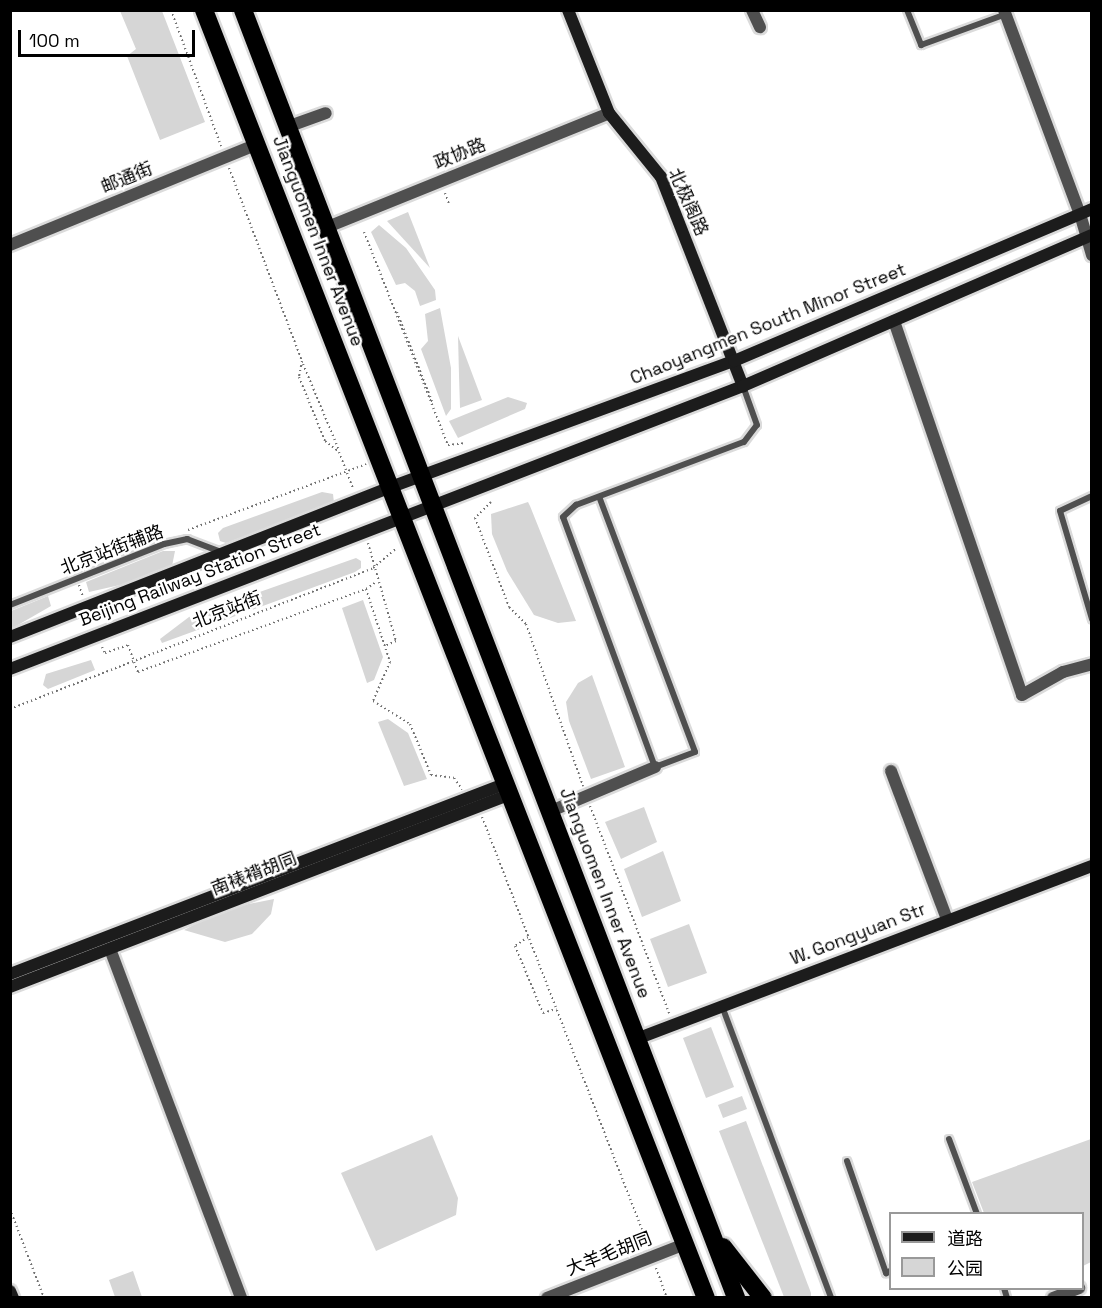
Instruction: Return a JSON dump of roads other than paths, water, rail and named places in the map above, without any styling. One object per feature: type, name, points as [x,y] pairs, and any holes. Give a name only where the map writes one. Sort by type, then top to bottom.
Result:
[{"type":"highway","name":"Jianguomen Inner Avenue","points":[[204,10],[403,517]]},
{"type":"highway","name":"Jianguomen Inner Avenue","points":[[243,10],[639,1038],[736,1298]]},
{"type":"highway","points":[[403,517],[706,1298]]},
{"type":"highway","points":[[710,1230],[763,1298]]},
{"type":"highway","points":[[685,1244],[697,1298]]},
{"type":"main road","name":"北极阁路","points":[[568,10],[609,113],[661,177],[743,386]]},
{"type":"main road","name":"Chaoyangmen South Minor Street","points":[[391,487],[734,361],[1086,212]]},
{"type":"main road","points":[[432,505],[743,386],[1088,236]]},
{"type":"main road","name":"Beijing Railway Station Street","points":[[10,638],[391,487]]},
{"type":"main road","name":"Beijing Railway Station Street","points":[[10,669],[432,505]]},
{"type":"main road","points":[[10,974],[160,916],[509,789]]},
{"type":"main road","name":"南裱褙胡同","points":[[10,987],[509,789]]},
{"type":"main road","name":"W. Gongyuan Str","points":[[639,1038],[947,919],[1092,866]]},
{"type":"main road","points":[[10,1291],[13,1298]]},
{"type":"street","points":[[752,10],[760,27]]},
{"type":"street","points":[[1005,12],[1086,212],[1092,255]]},
{"type":"street","points":[[287,127],[326,113]]},
{"type":"street","name":"政协路","points":[[326,228],[609,113]]},
{"type":"street","name":"邮通街","points":[[10,245],[257,144]]},
{"type":"street","points":[[894,321],[1022,695],[1062,672],[1092,664]]},
{"type":"street","points":[[550,811],[655,767]]},
{"type":"street","points":[[891,771],[947,919]]},
{"type":"street","points":[[110,949],[241,1298]]},
{"type":"street","name":"大羊毛胡同","points":[[547,1298],[685,1244]]},
{"type":"street","points":[[1053,1298],[1075,1290]]},
{"type":"lane","points":[[907,10],[921,45],[1005,12]]},
{"type":"lane","points":[[600,498],[695,752],[655,767],[562,517],[576,505],[600,498],[744,442],[757,425],[743,386]]},
{"type":"lane","points":[[1092,496],[1060,511],[1092,619]]},
{"type":"lane","name":"北京站街辅路","points":[[10,605],[164,544],[187,539],[224,553]]},
{"type":"lane","points":[[722,1006],[831,1298]]},
{"type":"lane","points":[[949,1139],[975,1212]]},
{"type":"lane","points":[[847,1161],[886,1273],[889,1272]]}]
